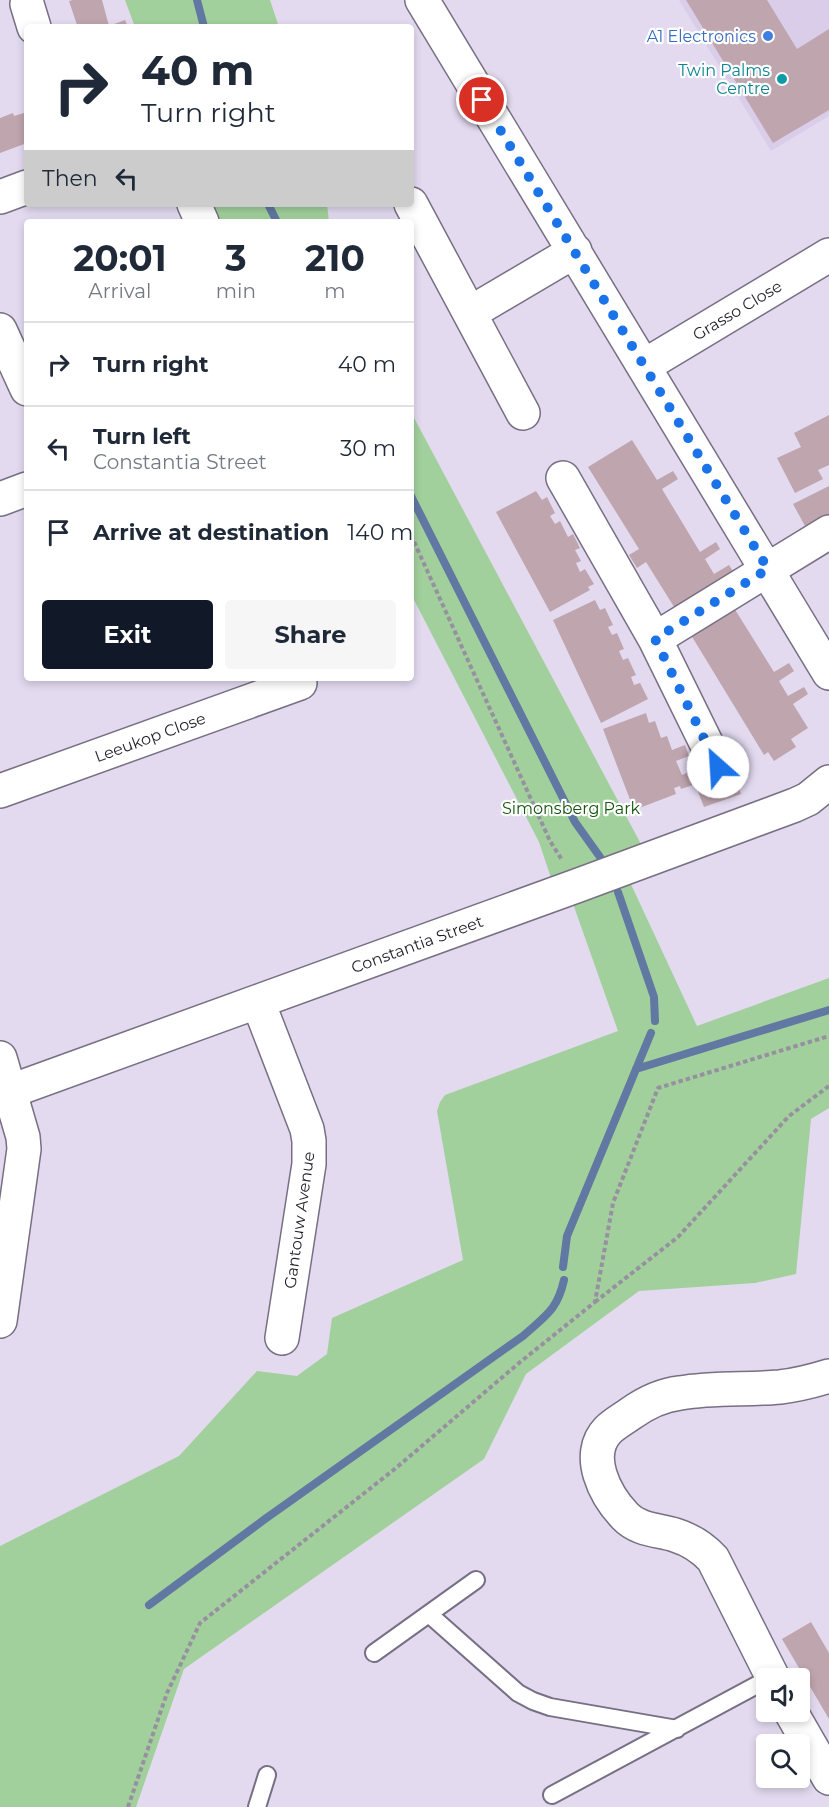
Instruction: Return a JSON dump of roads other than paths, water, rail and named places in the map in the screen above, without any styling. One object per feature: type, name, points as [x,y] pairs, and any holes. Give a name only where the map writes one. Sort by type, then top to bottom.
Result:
[{"type":"street","points":[[422,0],[829,673]]},
{"type":"street","points":[[0,197],[24,188]]},
{"type":"street","points":[[413,207],[523,413]]},
{"type":"street","points":[[470,313],[574,251]]},
{"type":"street","name":"Grasso Close","points":[[644,366],[829,255]]},
{"type":"street","points":[[0,330],[24,382]]},
{"type":"street","points":[[563,478],[655,639],[718,767]]},
{"type":"street","points":[[0,499],[24,490]]},
{"type":"street","points":[[655,639],[829,532]]},
{"type":"street","name":"Leeukop Close","points":[[0,791],[300,683]]},
{"type":"street","name":"Constantia Street","points":[[5,1094],[795,805],[808,799],[829,782]]},
{"type":"street","name":"Gantouw Avenue","points":[[258,1002],[309,1141],[309,1164],[282,1338]]},
{"type":"street","points":[[0,1058],[5,1094],[23,1137],[24,1149],[0,1321]]},
{"type":"street","points":[[765,1668],[713,1559],[702,1548],[687,1540],[645,1528],[630,1521],[608,1492],[598,1469],[597,1454],[600,1441],[608,1430],[638,1408],[656,1399],[678,1393],[781,1387],[829,1376]]},
{"type":"street","points":[[797,1722],[829,1778]]},
{"type":"lane","points":[[374,1653],[476,1581]]},
{"type":"lane","points":[[430,1615],[518,1693],[533,1701],[550,1707],[677,1729]]},
{"type":"lane","points":[[552,1795],[756,1686]]},
{"type":"lane","points":[[258,1807],[267,1775]]},
{"type":"waterway","points":[[197,0],[203,24]]},
{"type":"waterway","points":[[270,207],[276,219]]},
{"type":"waterway","points":[[414,502],[575,822],[600,857]]},
{"type":"waterway","points":[[618,892],[654,997],[655,1021]]},
{"type":"waterway","points":[[636,1069],[829,1010]]},
{"type":"waterway","points":[[563,1267],[567,1236],[651,1033]]},
{"type":"waterway","points":[[149,1605],[265,1519],[523,1336],[554,1306],[564,1280]]},
{"type":"place","name":"A1 Electronics","points":[[768,36]]},
{"type":"place","name":"Twin Palms Centre","points":[[782,79]]},
{"type":"park label","name":"Simonsberg Park","points":[[571,808]]}]
